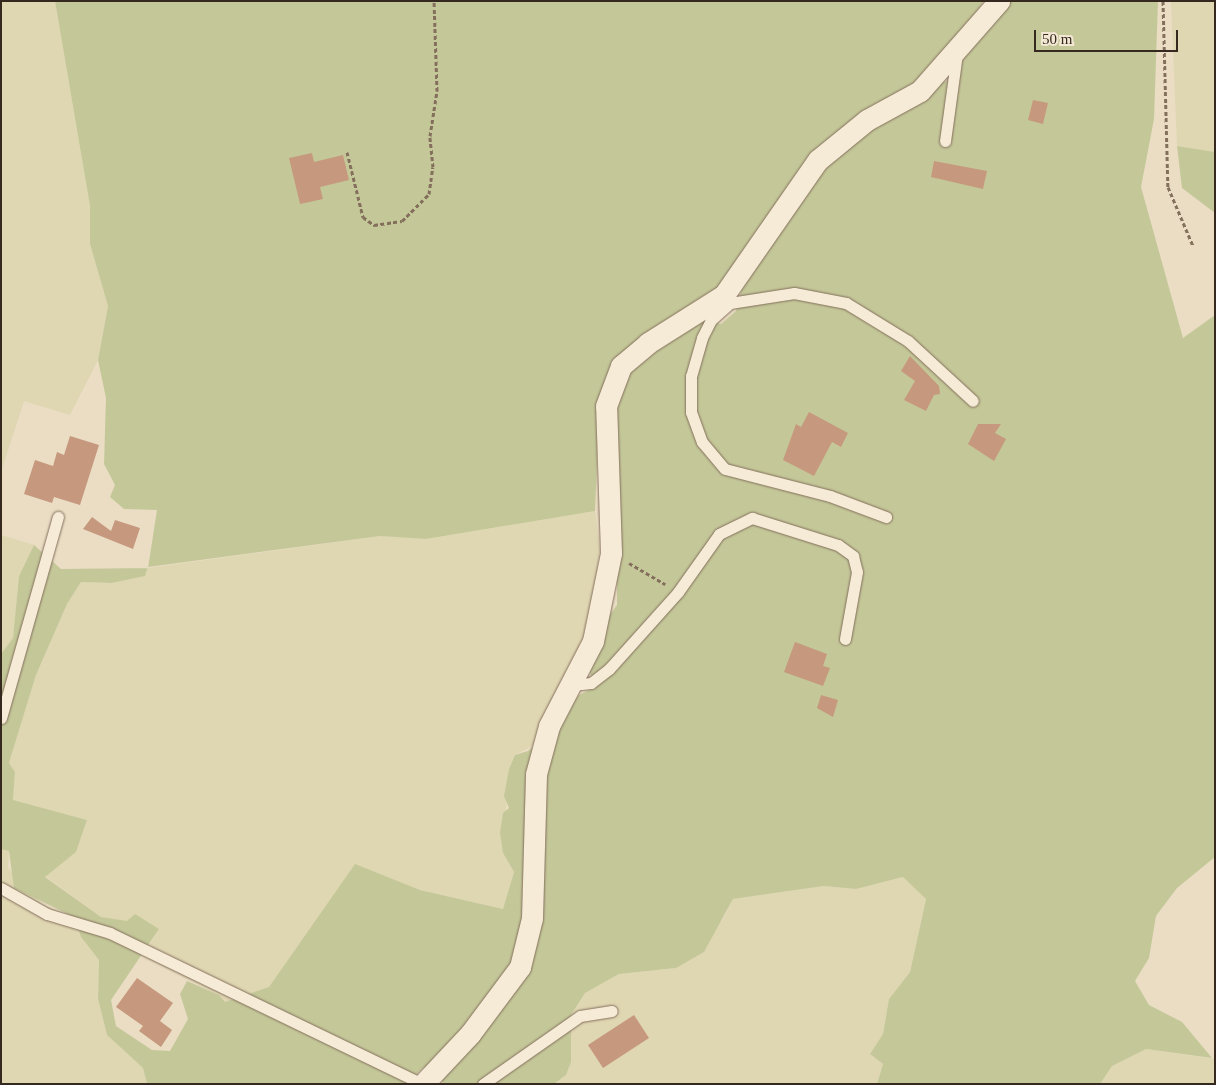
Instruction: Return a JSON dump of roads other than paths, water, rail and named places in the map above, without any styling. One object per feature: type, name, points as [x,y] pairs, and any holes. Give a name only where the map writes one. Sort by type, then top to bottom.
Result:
[{"type":"street","points":[[422,1084],[470,1034],[520,967],[532,918],[536,774],[549,726],[572,685],[593,641],[611,553],[606,406],[621,366],[648,343],[727,300],[818,160],[867,120],[920,91],[958,51],[999,1]]},
{"type":"lane","points":[[945,141],[958,51]]},
{"type":"lane","points":[[886,517],[830,496],[725,469],[702,442],[691,412],[691,376],[711,320],[727,300],[794,293],[846,303],[908,341],[973,401]]},
{"type":"lane","points":[[1,718],[58,517]]},
{"type":"lane","points":[[572,685],[591,683],[609,669],[678,592],[719,534],[736,522],[772,522],[838,545],[853,556],[857,572],[845,639]]},
{"type":"lane","points":[[1,888],[47,914],[110,932],[422,1084]]},
{"type":"lane","points":[[483,1084],[580,1016],[612,1010]]}]
